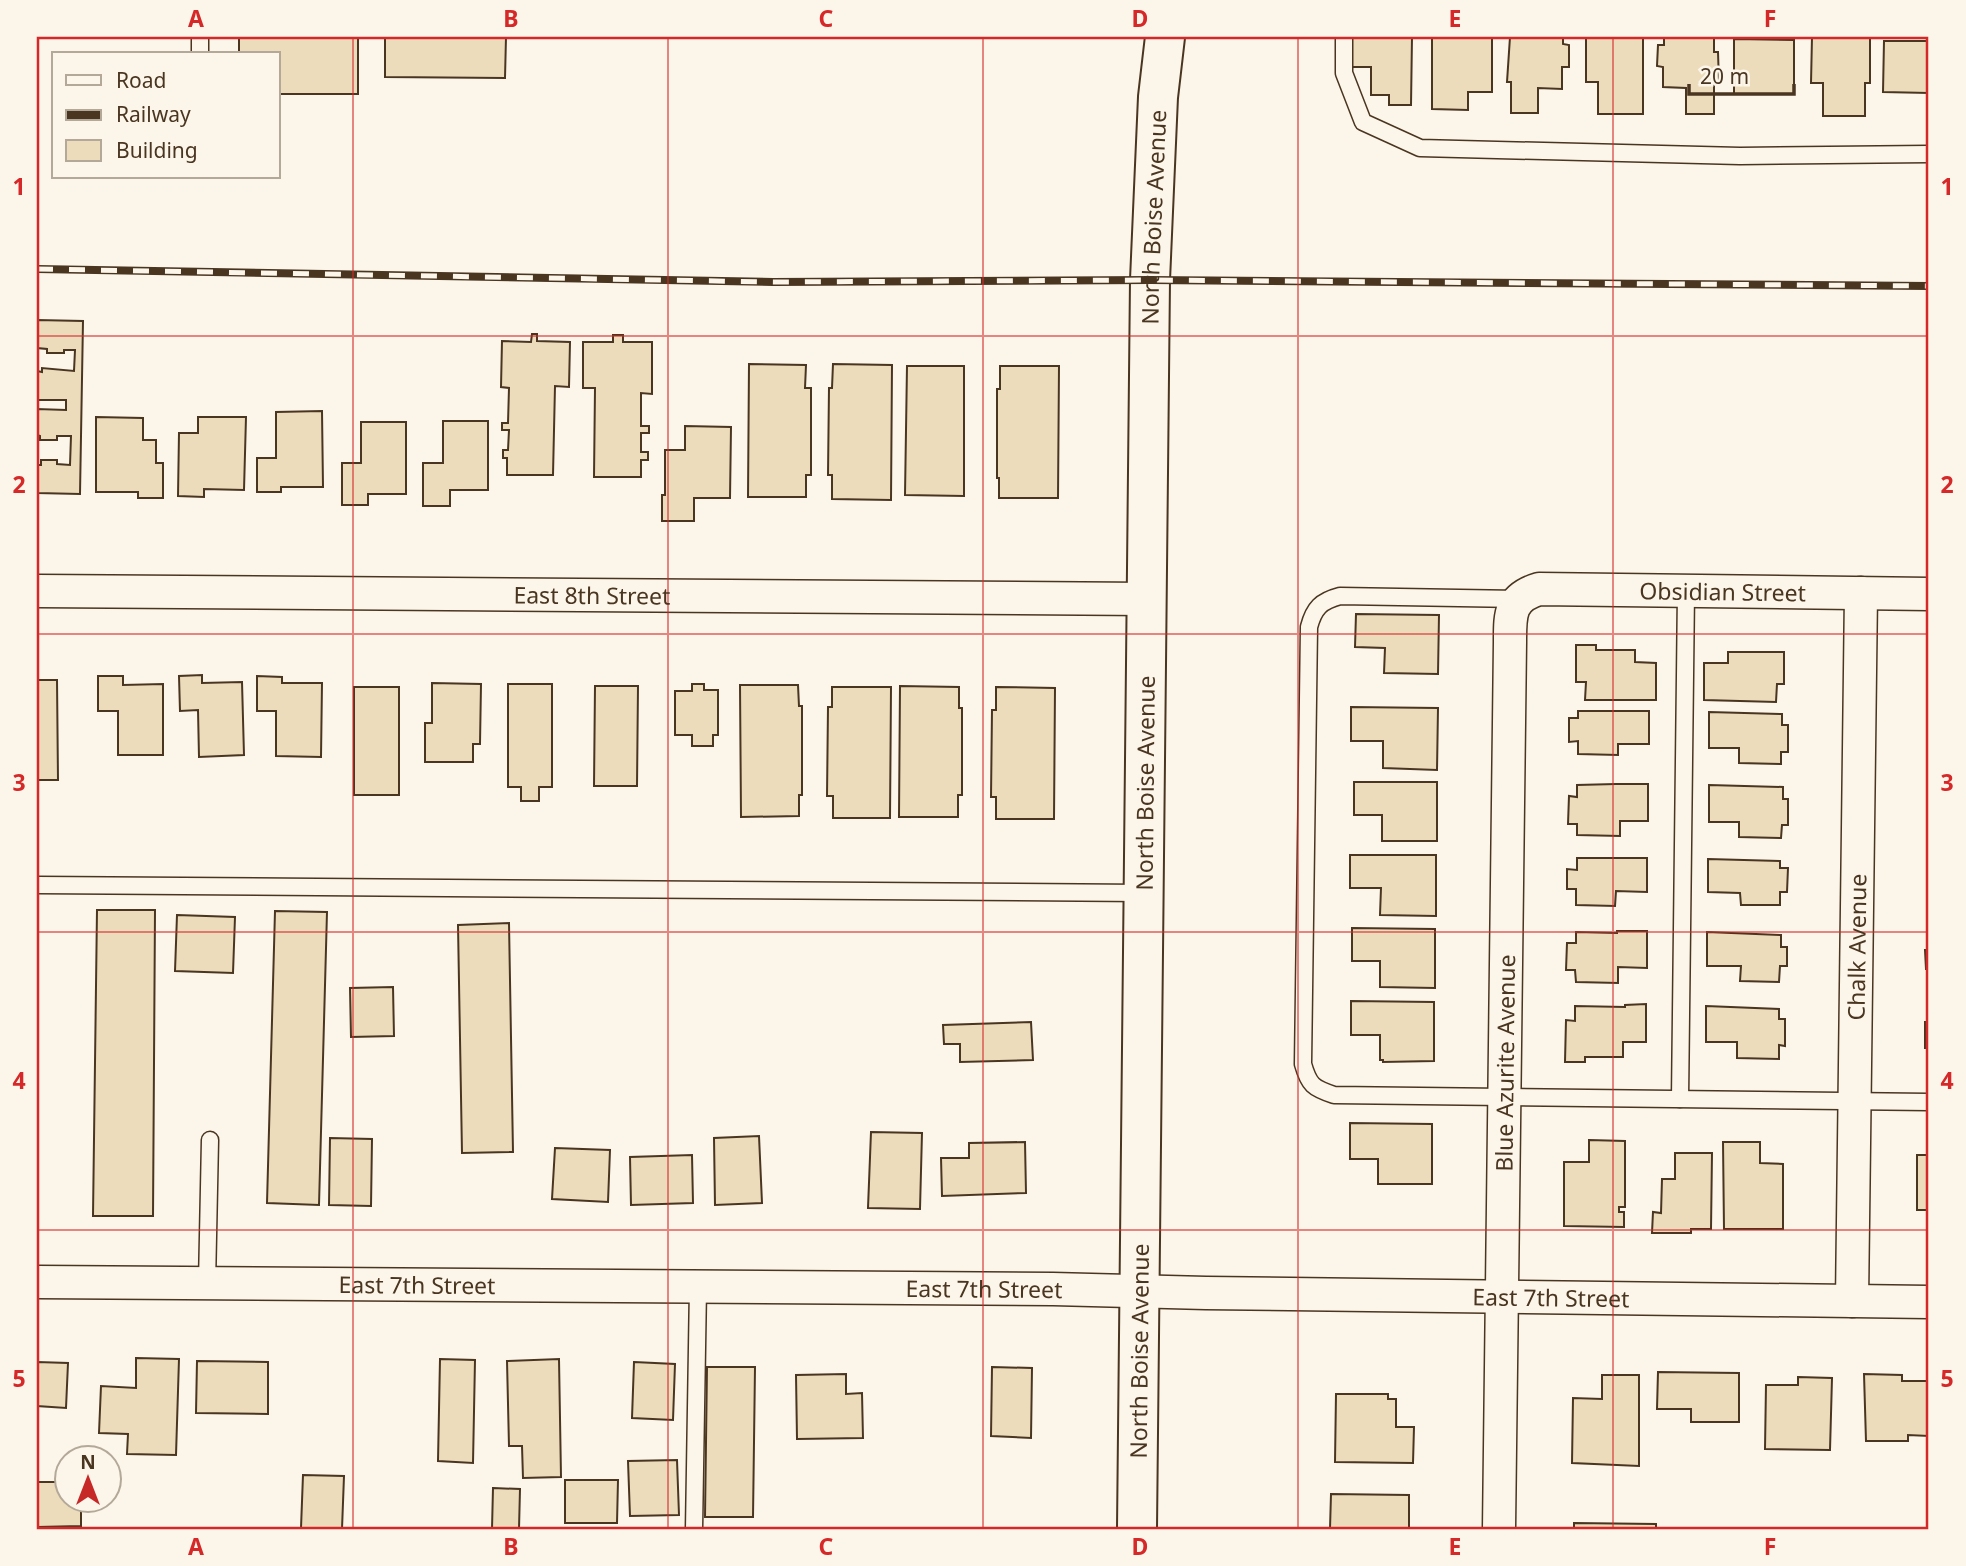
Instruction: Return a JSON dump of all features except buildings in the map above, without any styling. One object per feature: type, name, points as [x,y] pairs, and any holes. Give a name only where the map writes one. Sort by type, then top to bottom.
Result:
[{"type":"street","name":"North Boise Avenue","points":[[1137,1529],[1150,280],[1158,97],[1165,37]]},
{"type":"street","name":"Obsidian Street","points":[[1519,599],[1528,592],[1539,589],[1929,594]]},
{"type":"street","name":"East 8th Street","points":[[37,591],[1148,599]]},
{"type":"street","name":"Chalk Avenue","points":[[1852,1301],[1861,593]]},
{"type":"street","name":"Blue Azurite Avenue","points":[[1499,1529],[1510,619],[1519,599]]},
{"type":"street","name":"East 7th Street","points":[[37,1282],[1053,1289],[1929,1302]]},
{"type":"lane","points":[[1344,37],[1344,73],[1363,121],[1419,148],[1740,156],[1929,155]]},
{"type":"lane","points":[[1680,1099],[1686,590]]},
{"type":"lane","points":[[1519,599],[1340,596],[1324,600],[1313,612],[1309,627],[1303,1064],[1307,1079],[1316,1089],[1334,1095],[1929,1102]]},
{"type":"lane","points":[[37,885],[1144,893]]},
{"type":"lane","points":[[207,1284],[210,1140]]},
{"type":"lane","points":[[694,1529],[698,1287]]},
{"type":"railway","points":[[37,269],[773,282],[1150,280],[1929,286]]}]
